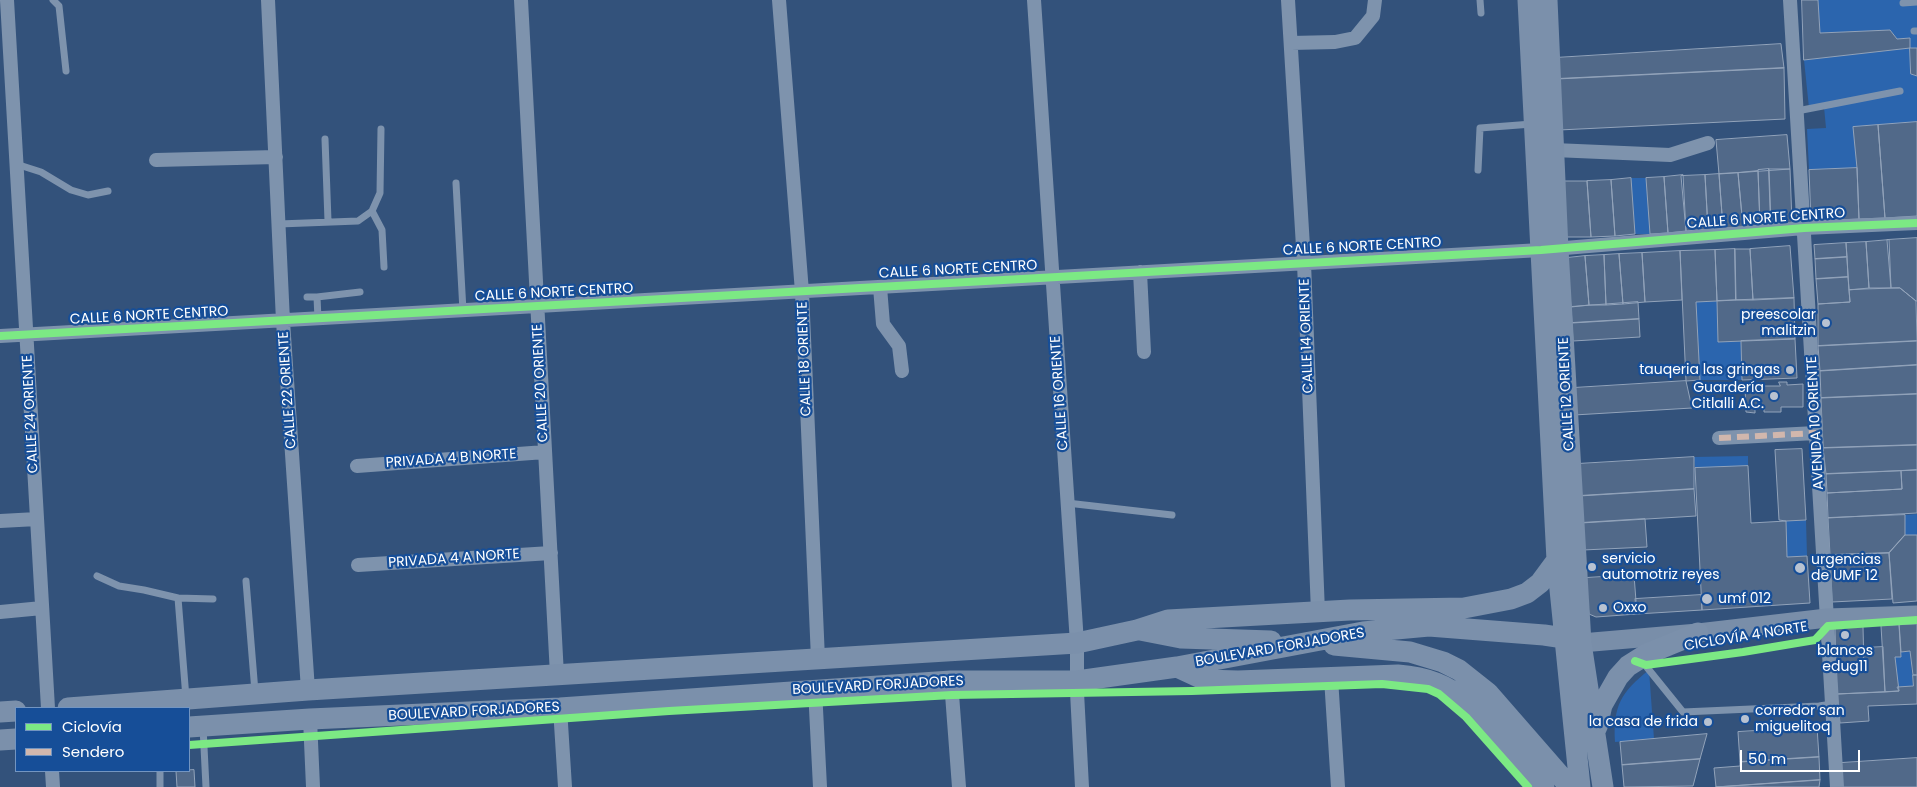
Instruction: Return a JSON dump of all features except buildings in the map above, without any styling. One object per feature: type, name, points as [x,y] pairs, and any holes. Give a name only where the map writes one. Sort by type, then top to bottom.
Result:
[{"type":"main road","name":"CALLE 12 ORIENTE","points":[[1528,0],[1534,124],[1549,249],[1580,787]]},
{"type":"main road","name":"CALLE 12 ORIENTE","points":[[1547,0],[1554,150],[1549,249],[1557,560],[1572,641],[1596,737],[1603,787]]},
{"type":"main road","points":[[80,707],[308,690],[1077,643],[1137,630],[1168,620],[1318,612],[1464,608],[1518,597],[1535,588],[1557,560]]},
{"type":"main road","points":[[1572,641],[1698,633],[1827,618],[1917,615]]},
{"type":"main road","name":"BOULEVARD FORJADORES","points":[[196,727],[310,719],[560,708],[951,681],[1077,682],[1177,667],[1363,632],[1429,626],[1572,641]]},
{"type":"main road","points":[[1137,630],[1181,638],[1310,642],[1410,652],[1443,662],[1459,670],[1488,693],[1570,787]]},
{"type":"main road","points":[[1596,737],[1598,719],[1611,690],[1618,677],[1628,666],[1640,658],[1698,633]]},
{"type":"main road","points":[[1177,667],[1205,680],[1267,681],[1410,676],[1434,681],[1458,694],[1479,712],[1544,787]]},
{"type":"main road","points":[[0,712],[15,712]]},
{"type":"main road","points":[[0,740],[15,740]]},
{"type":"street","name":"CALLE 24 ORIENTE","points":[[7,0],[48,707]]},
{"type":"street","name":"CALLE 22 ORIENTE","points":[[268,0],[284,321],[308,690]]},
{"type":"street","name":"CALLE 20 ORIENTE","points":[[521,0],[557,675]]},
{"type":"street","name":"CALLE 18 ORIENTE","points":[[778,0],[802,292],[818,660]]},
{"type":"street","name":"CALLE 16 ORIENTE","points":[[1034,0],[1077,643],[1082,787]]},
{"type":"street","name":"CALLE 14 ORIENTE","points":[[1288,0],[1304,263],[1318,612]]},
{"type":"street","points":[[1291,43],[1335,42],[1355,38],[1373,16],[1375,0]]},
{"type":"street","name":"AVENIDA 10 ORIENTE","points":[[1790,0],[1837,787]]},
{"type":"street","points":[[1554,150],[1670,155],[1708,143]]},
{"type":"street","points":[[156,160],[276,157]]},
{"type":"street","name":"CALLE 6 NORTE CENTRO","points":[[0,336],[1549,249],[1804,228],[1917,223]]},
{"type":"street","points":[[1140,272],[1144,352]]},
{"type":"street","points":[[880,287],[883,324],[899,346],[902,371]]},
{"type":"street","points":[[1719,438],[1816,433]]},
{"type":"street","name":"PRIVADA 4 B NORTE","points":[[357,466],[545,452]]},
{"type":"street","points":[[0,521],[37,519]]},
{"type":"street","name":"PRIVADA 4 A NORTE","points":[[358,565],[550,553]]},
{"type":"street","points":[[0,612],[42,608]]},
{"type":"street","points":[[1331,678],[1338,787]]},
{"type":"street","points":[[951,681],[959,787]]},
{"type":"street","points":[[815,689],[820,787]]},
{"type":"street","points":[[560,708],[565,787]]},
{"type":"street","points":[[310,719],[313,787]]},
{"type":"street","points":[[52,772],[53,787]]},
{"type":"lane","points":[[53,0],[58,6],[66,70]]},
{"type":"lane","points":[[1480,0],[1481,12]]},
{"type":"lane","points":[[1903,3],[1917,2]]},
{"type":"lane","points":[[1797,111],[1900,91]]},
{"type":"lane","points":[[1478,170],[1480,128],[1534,124]]},
{"type":"lane","points":[[279,224],[358,221],[372,211],[380,193],[381,129]]},
{"type":"lane","points":[[326,139],[328,221]]},
{"type":"lane","points":[[16,164],[41,172],[71,190],[88,195],[108,191]]},
{"type":"lane","points":[[456,183],[463,311]]},
{"type":"lane","points":[[372,211],[382,230],[384,267]]},
{"type":"lane","points":[[307,297],[360,292]]},
{"type":"lane","points":[[317,297],[318,319]]},
{"type":"lane","points":[[1067,503],[1172,515]]},
{"type":"lane","points":[[97,576],[119,586],[178,598],[213,599]]},
{"type":"lane","points":[[246,581],[256,694]]},
{"type":"lane","points":[[178,598],[186,698]]},
{"type":"lane","points":[[1640,658],[1683,712],[1832,704]]},
{"type":"lane","points":[[196,727],[206,787]]},
{"type":"lane","points":[[160,772],[160,787]]},
{"type":"shaded area","points":[[1818,0],[1917,0],[1917,48],[1910,49],[1911,74],[1917,76],[1917,122],[1854,127],[1857,168],[1809,170],[1807,129],[1826,128],[1824,107],[1809,108],[1804,60],[1910,48],[1910,38],[1897,39],[1890,30],[1820,33]]},
{"type":"shaded area","points":[[1631,178],[1646,178],[1650,234],[1635,234]]},
{"type":"shaded area","points":[[1717,301],[1719,342],[1741,341],[1742,380],[1700,380],[1696,302]]},
{"type":"shaded area","points":[[1748,456],[1748,466],[1695,468],[1694,457]]},
{"type":"shaded area","points":[[1917,514],[1917,535],[1905,535],[1905,515]]},
{"type":"shaded area","points":[[1806,520],[1807,556],[1787,557],[1786,521]]},
{"type":"shaded area","points":[[1910,651],[1913,686],[1897,687],[1895,657],[1901,657],[1901,652]]},
{"type":"shaded area","points":[[1649,670],[1654,739],[1615,742],[1617,709],[1625,693]]},
{"type":"marked path","points":[[1719,438],[1816,433]]},
{"type":"cycle path","points":[[0,336],[1541,250],[1804,228],[1917,223]]},
{"type":"cycle path","name":"CICLOVÍA 4 NORTE","points":[[1635,661],[1646,665],[1815,640],[1828,626],[1917,620]]},
{"type":"cycle path","points":[[190,745],[669,711],[952,695],[1192,691],[1382,684],[1428,689],[1439,694],[1466,717],[1528,787]]},
{"type":"place","name":"preescolar malitzin","points":[[1826,323]]},
{"type":"place","name":"tauqeria las gringas","points":[[1790,370]]},
{"type":"place","name":"Guardería Citlalli A.C.","points":[[1774,396]]},
{"type":"place","name":"servicio automotriz reyes","points":[[1592,567]]},
{"type":"place","name":"urgencias de UMF 12","points":[[1800,568]]},
{"type":"place","name":"umf 012","points":[[1707,599]]},
{"type":"place","name":"Oxxo","points":[[1603,608]]},
{"type":"place","name":"blancos edug11","points":[[1845,635]]},
{"type":"place","name":"corredor san miguelitoq","points":[[1745,719]]},
{"type":"place","name":"la casa de frida","points":[[1708,722]]}]
